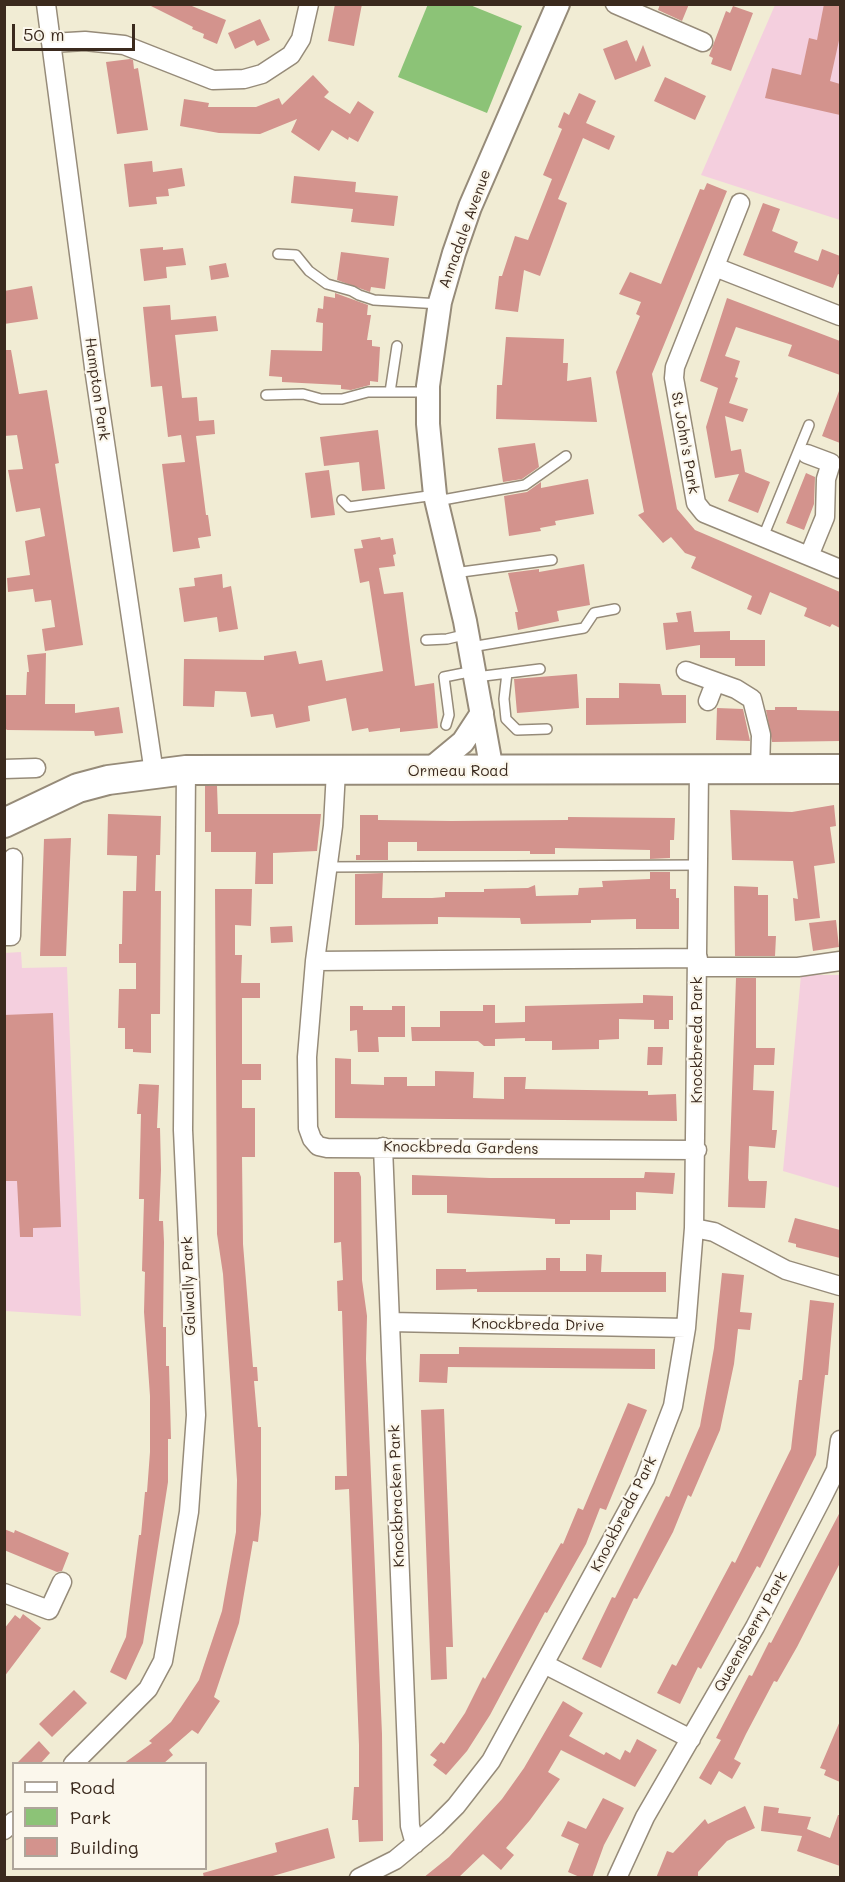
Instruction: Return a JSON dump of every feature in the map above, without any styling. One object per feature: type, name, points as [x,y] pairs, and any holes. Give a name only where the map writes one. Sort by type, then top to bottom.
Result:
[{"type":"main road","name":"Ormeau Road","points":[[4,823],[78,788],[108,780],[186,770],[840,769]]},
{"type":"street","name":"Hampton Park","points":[[46,4],[95,375],[154,773]]},
{"type":"street","points":[[51,43],[85,40],[124,45],[213,80],[244,79],[262,74],[291,55],[301,39],[309,4]]},
{"type":"street","name":"Annadale Avenue","points":[[492,771],[469,641],[436,498],[428,392],[432,341],[440,304],[470,207],[558,4]]},
{"type":"street","points":[[615,4],[703,42]]},
{"type":"street","name":"St John's Park","points":[[740,203],[675,367],[674,378],[698,509],[840,569]]},
{"type":"street","points":[[714,267],[840,316]]},
{"type":"street","points":[[807,454],[831,463],[826,479],[825,517],[810,556]]},
{"type":"street","points":[[687,671],[715,683],[736,688],[752,699],[761,735],[760,770]]},
{"type":"street","points":[[708,701],[715,683]]},
{"type":"street","points":[[428,771],[463,742],[482,713]]},
{"type":"street","points":[[4,769],[36,768]]},
{"type":"street","name":"Galwally Park","points":[[75,1762],[148,1689],[163,1661],[189,1512],[196,1415],[183,1130],[186,770]]},
{"type":"street","name":"Knockbreda Park","points":[[359,1878],[395,1860],[415,1844],[456,1806],[491,1761],[546,1665],[645,1479],[673,1406],[686,1328],[694,1228],[697,1150],[699,770]]},
{"type":"street","points":[[315,961],[333,826],[336,771]]},
{"type":"street","points":[[4,936],[11,936],[13,858]]},
{"type":"street","name":"Knockbreda Park","points":[[315,961],[698,962]]},
{"type":"street","name":"Knockbreda Gardens","points":[[315,961],[307,1057],[308,1128],[312,1139],[318,1146],[327,1148],[697,1150]]},
{"type":"street","points":[[698,962],[798,967],[840,961]]},
{"type":"street","name":"Knockbracken Park","points":[[383,1147],[410,1827],[415,1844]]},
{"type":"street","points":[[694,1228],[714,1232],[786,1270],[840,1286]]},
{"type":"street","name":"Knockbreda Drive","points":[[390,1322],[686,1328]]},
{"type":"street","name":"Queensberry Park","points":[[617,1878],[645,1817],[755,1627],[821,1500],[836,1470],[840,1440]]},
{"type":"street","points":[[4,1593],[49,1610],[62,1582]]},
{"type":"street","points":[[546,1665],[691,1739]]},
{"type":"lane","points":[[278,254],[296,255],[309,271],[327,284],[352,291],[359,296],[374,300],[440,304]]},
{"type":"lane","points":[[390,392],[397,346]]},
{"type":"lane","points":[[266,395],[303,394],[321,399],[342,399],[368,392],[428,392]]},
{"type":"lane","points":[[763,537],[809,425]]},
{"type":"lane","points":[[342,500],[349,507],[436,498],[525,485],[566,456]]},
{"type":"lane","points":[[454,573],[552,560]]},
{"type":"lane","points":[[426,640],[469,641],[584,628],[594,613],[615,609]]},
{"type":"lane","points":[[446,725],[449,715],[444,677],[540,669]]},
{"type":"lane","points":[[507,672],[504,699],[506,720],[517,730],[547,729]]},
{"type":"lane","points":[[326,867],[698,865]]},
{"type":"shaded area","points":[[775,5],[840,5],[840,220],[701,175]]},
{"type":"shaded area","points":[[21,952],[22,968],[67,967],[81,1316],[5,1311],[4,953]]},
{"type":"shaded area","points":[[801,975],[840,975],[840,1188],[783,1171]]},
{"type":"green space","points":[[428,4],[470,5],[522,26],[487,113],[398,77]]},
{"type":"building","points":[[147,4],[187,4],[226,20],[217,44],[203,38],[204,34],[192,29],[193,27]]},
{"type":"building","points":[[335,4],[362,4],[354,46],[328,41]]},
{"type":"building","points":[[660,4],[689,4],[682,21],[658,10]]},
{"type":"building","points":[[824,4],[840,4],[840,36],[830,81],[840,84],[840,115],[765,98],[772,68],[801,75],[809,38],[817,40]]},
{"type":"building","points":[[733,6],[753,13],[731,71],[711,64],[713,58],[709,56],[726,11],[730,13]]},
{"type":"building","points":[[260,19],[270,40],[257,46],[254,40],[235,49],[228,33]]},
{"type":"building","points":[[627,40],[636,62],[643,45],[651,66],[615,80],[603,49]]},
{"type":"building","points":[[133,60],[134,69],[138,68],[148,130],[117,134],[106,62]]},
{"type":"building","points":[[313,75],[329,92],[324,97],[350,114],[358,101],[374,112],[358,142],[349,137],[348,140],[332,130],[319,151],[291,132],[297,119],[260,134],[219,133],[180,126],[184,99],[209,103],[208,107],[256,107],[279,98],[282,105]]},
{"type":"building","points":[[665,77],[706,96],[695,120],[654,101]]},
{"type":"building","points":[[579,93],[596,101],[586,123],[615,136],[609,150],[583,138],[558,199],[567,203],[540,276],[524,270],[518,312],[495,309],[499,276],[502,276],[515,236],[528,240],[552,179],[543,175],[562,129],[558,127],[564,112],[569,115]]},
{"type":"building","points":[[152,161],[153,172],[182,168],[185,186],[168,189],[169,196],[156,197],[157,204],[129,207],[124,164]]},
{"type":"building","points":[[294,176],[356,182],[355,192],[398,196],[394,226],[351,222],[353,209],[291,203]]},
{"type":"building","points":[[707,183],[727,191],[652,374],[677,509],[695,530],[840,592],[840,628],[832,624],[830,627],[804,616],[807,608],[770,592],[761,615],[747,609],[752,596],[691,568],[696,557],[685,553],[671,537],[663,543],[638,515],[644,512],[616,372],[640,316],[636,314],[641,302],[619,294],[630,272],[661,284],[700,189],[704,190]]},
{"type":"building","points":[[763,203],[780,209],[772,231],[798,242],[794,252],[818,261],[822,249],[840,256],[840,275],[838,274],[833,288],[743,255]]},
{"type":"building","points":[[163,247],[163,250],[183,248],[186,265],[166,267],[167,278],[144,281],[140,249]]},
{"type":"building","points":[[341,252],[389,258],[385,289],[371,287],[370,292],[337,280]]},
{"type":"building","points":[[226,263],[229,277],[211,280],[209,266]]},
{"type":"building","points":[[32,286],[38,319],[4,324],[4,291]]},
{"type":"building","points":[[335,293],[368,305],[367,315],[371,315],[367,340],[372,340],[372,346],[380,347],[378,382],[370,381],[370,385],[351,390],[341,389],[341,385],[282,382],[282,377],[269,376],[271,350],[322,351],[323,323],[316,322],[318,308],[323,309],[324,296],[335,298]]},
{"type":"building","points":[[727,298],[840,341],[840,375],[788,356],[792,345],[736,327],[725,356],[740,361],[735,377],[738,378],[729,403],[748,409],[743,422],[725,416],[731,451],[741,449],[745,472],[770,482],[758,513],[728,501],[739,474],[715,478],[706,427],[718,388],[700,381]]},
{"type":"building","points":[[170,305],[171,320],[216,316],[218,331],[175,335],[182,398],[197,397],[199,421],[214,420],[215,434],[196,436],[206,515],[208,515],[211,536],[198,538],[200,548],[173,552],[162,464],[185,462],[181,435],[168,437],[162,386],[151,387],[143,307]]},
{"type":"building","points":[[506,337],[564,339],[563,363],[568,363],[567,381],[591,377],[597,422],[496,419],[497,385],[502,385]]},
{"type":"building","points":[[4,350],[11,350],[19,394],[47,390],[59,463],[55,464],[83,645],[45,651],[42,629],[55,627],[51,600],[35,602],[33,589],[8,592],[7,578],[30,575],[25,541],[45,536],[40,508],[16,512],[8,470],[23,469],[17,435],[4,436]]},
{"type":"building","points":[[840,391],[840,443],[822,436]]},
{"type":"building","points":[[378,430],[385,489],[362,491],[359,462],[324,466],[320,437]]},
{"type":"building","points":[[535,443],[539,467],[522,479],[503,482],[498,448]]},
{"type":"building","points":[[329,470],[335,515],[311,518],[305,473]]},
{"type":"building","points":[[806,473],[815,477],[814,504],[804,530],[786,523]]},
{"type":"building","points":[[588,479],[594,514],[555,521],[556,525],[540,528],[541,531],[509,536],[504,496],[527,492],[541,482],[541,488]]},
{"type":"building","points":[[380,537],[381,540],[393,538],[396,554],[393,555],[395,566],[379,568],[384,594],[403,592],[415,686],[434,683],[438,728],[400,732],[400,728],[369,732],[368,728],[352,731],[346,698],[308,706],[310,721],[276,728],[273,714],[251,717],[246,692],[215,691],[214,707],[183,706],[184,659],[264,660],[264,656],[296,651],[299,664],[322,660],[326,681],[383,671],[369,581],[360,583],[354,549],[363,548],[361,540]]},
{"type":"building","points":[[584,564],[590,605],[557,611],[559,621],[518,630],[515,612],[518,612],[508,573],[539,569],[539,572]]},
{"type":"building","points":[[222,574],[223,588],[231,586],[238,629],[219,632],[217,617],[184,622],[179,588],[195,586],[194,578]]},
{"type":"building","points":[[691,611],[694,632],[730,631],[730,640],[765,640],[765,666],[735,666],[735,658],[700,658],[700,645],[666,650],[663,623],[678,622],[676,613]]},
{"type":"building","points":[[46,653],[45,704],[75,704],[75,713],[119,707],[123,733],[95,736],[94,731],[7,730],[4,727],[4,695],[26,695],[27,672],[29,672],[27,655]]},
{"type":"building","points":[[577,674],[579,708],[517,713],[514,679]]},
{"type":"building","points":[[619,683],[660,684],[662,695],[686,695],[686,723],[586,725],[586,698],[619,698]]},
{"type":"building","points":[[775,707],[840,711],[840,741],[772,742],[766,710],[775,710]]},
{"type":"building","points":[[717,708],[743,709],[750,741],[716,740]]},
{"type":"building","points":[[205,786],[217,786],[218,814],[321,814],[317,851],[273,853],[273,884],[255,884],[256,852],[211,852],[211,832],[205,832]]},
{"type":"building","points":[[834,805],[836,826],[830,827],[835,863],[814,866],[820,918],[795,921],[793,898],[798,899],[793,861],[732,860],[730,810],[792,812]]},
{"type":"building","points":[[108,814],[161,816],[160,855],[156,855],[155,891],[161,891],[160,1014],[151,1014],[151,1053],[125,1049],[125,1028],[118,1028],[119,989],[136,989],[136,963],[119,963],[119,944],[122,944],[123,891],[136,891],[137,856],[107,855]]},
{"type":"building","points":[[360,815],[378,815],[378,820],[452,821],[568,820],[568,817],[675,818],[674,840],[670,840],[670,858],[650,859],[650,850],[555,848],[555,854],[530,854],[530,851],[417,851],[417,842],[388,842],[388,860],[356,860],[356,855],[360,855]]},
{"type":"building","points":[[71,838],[66,956],[40,956],[44,839]]},
{"type":"building","points":[[650,872],[670,872],[670,889],[676,889],[676,898],[679,898],[679,929],[636,929],[636,919],[591,920],[591,923],[521,924],[520,918],[438,917],[438,924],[355,925],[355,874],[383,873],[382,898],[432,898],[445,897],[445,892],[484,892],[484,889],[528,888],[535,885],[536,896],[578,895],[579,888],[603,887],[602,881],[650,879]]},
{"type":"building","points":[[734,886],[758,887],[758,895],[768,895],[768,936],[776,936],[775,956],[735,956]]},
{"type":"building","points":[[215,889],[252,889],[251,926],[235,925],[235,955],[242,955],[241,983],[260,983],[260,998],[242,998],[242,1064],[261,1064],[261,1080],[242,1080],[242,1108],[255,1108],[255,1157],[242,1157],[243,1244],[253,1367],[257,1367],[258,1381],[254,1381],[258,1427],[261,1427],[261,1514],[258,1542],[253,1541],[239,1623],[214,1697],[220,1701],[198,1734],[192,1730],[169,1750],[173,1755],[165,1762],[126,1762],[152,1743],[149,1741],[171,1722],[199,1680],[222,1611],[236,1532],[237,1480],[223,1274],[217,1234]]},
{"type":"building","points":[[836,920],[839,947],[813,951],[809,923]]},
{"type":"building","points":[[292,926],[293,942],[271,943],[270,927]]},
{"type":"building","points":[[736,978],[756,978],[756,1048],[775,1048],[774,1065],[754,1065],[753,1090],[774,1091],[772,1130],[777,1130],[775,1148],[749,1146],[748,1178],[749,1181],[767,1181],[765,1208],[728,1207]]},
{"type":"building","points":[[643,995],[673,996],[673,1020],[669,1020],[669,1029],[654,1029],[654,1020],[619,1019],[619,1039],[599,1040],[599,1049],[552,1050],[552,1041],[525,1041],[525,1038],[495,1039],[495,1046],[484,1046],[478,1041],[412,1041],[411,1027],[440,1027],[440,1011],[483,1011],[483,1005],[495,1005],[495,1023],[525,1022],[525,1006],[643,1003]]},
{"type":"building","points":[[350,1006],[363,1006],[363,1010],[392,1010],[392,1006],[405,1006],[405,1037],[378,1037],[379,1052],[358,1052],[357,1030],[350,1031]]},
{"type":"building","points":[[53,1013],[61,1227],[33,1228],[33,1237],[20,1237],[17,1181],[4,1181],[4,1015]]},
{"type":"building","points":[[648,1047],[663,1047],[662,1065],[647,1065]]},
{"type":"building","points":[[335,1058],[351,1059],[351,1084],[384,1085],[384,1077],[407,1077],[407,1086],[435,1086],[435,1071],[474,1072],[473,1098],[504,1099],[504,1077],[526,1077],[525,1089],[648,1091],[648,1095],[676,1094],[677,1121],[335,1118]]},
{"type":"building","points":[[139,1084],[159,1085],[157,1128],[160,1128],[161,1170],[159,1221],[163,1221],[163,1327],[166,1327],[166,1366],[169,1366],[171,1439],[168,1439],[168,1482],[143,1643],[126,1680],[110,1672],[126,1637],[145,1492],[147,1492],[150,1452],[150,1396],[144,1312],[145,1272],[142,1271],[144,1199],[139,1199],[141,1114],[137,1114]]},
{"type":"building","points":[[334,1172],[359,1172],[361,1177],[362,1280],[367,1316],[366,1359],[382,1734],[383,1841],[359,1842],[358,1820],[352,1820],[354,1787],[359,1787],[359,1745],[349,1489],[335,1490],[335,1476],[347,1476],[342,1311],[338,1311],[337,1281],[343,1280],[341,1242],[334,1243]]},
{"type":"building","points":[[645,1172],[675,1173],[673,1194],[636,1192],[636,1210],[610,1210],[610,1220],[570,1220],[570,1224],[555,1224],[555,1219],[447,1213],[447,1195],[412,1195],[412,1175],[490,1178],[644,1178]]},
{"type":"building","points":[[795,1218],[840,1230],[840,1258],[796,1247],[796,1244],[788,1242]]},
{"type":"building","points":[[586,1254],[602,1255],[601,1272],[666,1272],[666,1292],[436,1290],[436,1269],[466,1269],[466,1272],[546,1270],[546,1258],[560,1258],[560,1271],[586,1271]]},
{"type":"building","points":[[722,1273],[744,1275],[740,1312],[752,1313],[750,1330],[738,1329],[734,1364],[720,1430],[691,1497],[688,1495],[673,1532],[637,1599],[634,1598],[601,1668],[582,1659],[666,1496],[669,1497],[700,1426],[714,1348]]},
{"type":"building","points":[[810,1300],[834,1303],[828,1375],[825,1375],[816,1455],[760,1568],[757,1566],[701,1669],[698,1667],[680,1704],[657,1693],[672,1664],[676,1666],[732,1561],[735,1563],[791,1449],[799,1380],[802,1380]]},
{"type":"building","points":[[459,1347],[655,1349],[655,1369],[448,1367],[447,1383],[419,1382],[420,1354],[459,1354]]},
{"type":"building","points":[[628,1403],[647,1410],[606,1510],[600,1508],[586,1544],[547,1613],[545,1612],[490,1715],[467,1751],[446,1775],[433,1765],[437,1760],[430,1755],[441,1742],[444,1744],[465,1713],[483,1677],[485,1679],[561,1543],[563,1544],[578,1508],[583,1510]]},
{"type":"building","points":[[444,1409],[453,1647],[446,1647],[447,1679],[431,1680],[421,1410]]},
{"type":"building","points":[[840,1512],[840,1563],[797,1647],[777,1682],[774,1681],[746,1734],[734,1759],[741,1763],[732,1779],[719,1771],[711,1785],[699,1778],[721,1740],[716,1738],[749,1675],[752,1676],[769,1642],[771,1643]]},
{"type":"building","points":[[4,1529],[14,1533],[15,1530],[69,1553],[62,1571],[57,1572],[4,1550]]},
{"type":"building","points":[[23,1614],[41,1628],[4,1677],[4,1629],[15,1615],[20,1619]]},
{"type":"building","points":[[74,1690],[87,1703],[52,1737],[39,1724]]},
{"type":"building","points":[[563,1701],[583,1713],[569,1736],[604,1755],[606,1752],[620,1760],[625,1750],[630,1753],[637,1739],[657,1750],[635,1787],[561,1750],[548,1772],[560,1779],[506,1848],[514,1855],[501,1870],[483,1854],[458,1878],[423,1878],[449,1857],[502,1799],[524,1768]]},
{"type":"building","points":[[840,1721],[840,1782],[824,1775],[826,1770],[820,1768]]},
{"type":"building","points":[[39,1741],[50,1753],[42,1762],[18,1762]]},
{"type":"building","points":[[603,1798],[624,1808],[604,1845],[592,1878],[582,1878],[568,1872],[579,1844],[561,1836],[568,1821],[586,1829]]},
{"type":"building","points":[[745,1806],[755,1828],[727,1841],[698,1872],[698,1878],[656,1878],[667,1851],[673,1853],[705,1819],[708,1824]]},
{"type":"building","points":[[764,1806],[779,1808],[778,1813],[811,1817],[807,1829],[830,1838],[838,1815],[840,1815],[840,1866],[797,1851],[802,1836],[761,1831]]},
{"type":"building","points":[[328,1828],[335,1858],[266,1878],[204,1878],[203,1873],[277,1852],[275,1843]]}]
